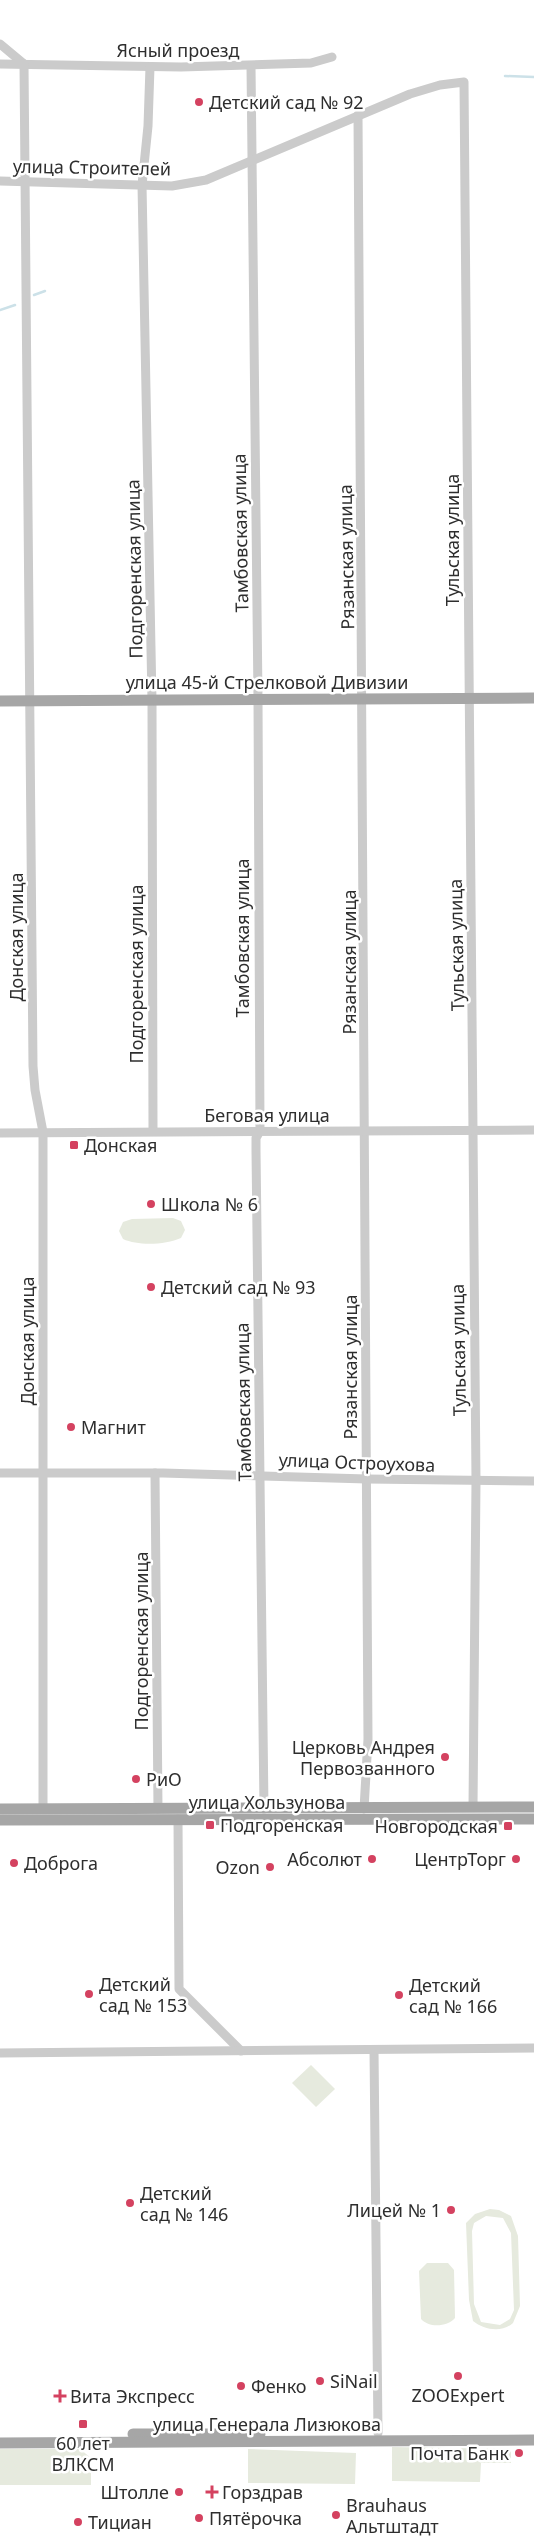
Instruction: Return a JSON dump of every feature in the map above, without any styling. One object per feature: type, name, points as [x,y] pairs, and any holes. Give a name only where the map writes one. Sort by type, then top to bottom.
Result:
[{"type":"main road","name":"улица 45-й Стрелковой Дивизии","points":[[0,701],[534,698]]},
{"type":"main road","name":"улица Хользунова","points":[[0,1820],[42,1814],[158,1808],[534,1808]]},
{"type":"main road","name":"улица Хользунова","points":[[0,1809],[42,1814],[178,1819],[534,1819]]},
{"type":"main road","name":"улица Генерала Лизюкова","points":[[0,2443],[97,2438],[534,2432]]},
{"type":"main road","name":"улица Генерала Лизюкова","points":[[0,2435],[97,2438],[534,2440]]},
{"type":"street","points":[[0,44],[24,64]]},
{"type":"street","name":"Ясный проезд","points":[[0,64],[150,67],[251,66],[311,63],[332,57]]},
{"type":"street","name":"Донская улица","points":[[24,64],[33,1066],[35,1090],[43,1132],[42,1814]]},
{"type":"street","name":"Тамбовская улица","points":[[251,66],[258,699],[260,1131],[256,1138],[264,1808]]},
{"type":"street","name":"Подгоренская улица","points":[[150,67],[148,126],[142,185],[152,700],[153,1131]]},
{"type":"street","name":"улица Строителей","points":[[0,181],[172,186],[206,180],[425,88],[464,82]]},
{"type":"street","name":"Тульская улица","points":[[464,82],[476,1481],[473,1807]]},
{"type":"street","name":"Рязанская улица","points":[[358,116],[366,1131],[368,1739],[364,1809]]},
{"type":"street","name":"Беговая улица","points":[[0,1133],[534,1130]]},
{"type":"street","name":"улица Остроухова","points":[[0,1472],[155,1473],[367,1479],[534,1481]]},
{"type":"street","name":"Подгоренская улица","points":[[155,1473],[158,1808]]},
{"type":"street","points":[[178,1819],[179,1989],[240,2051]]},
{"type":"street","points":[[0,2053],[534,2048]]},
{"type":"street","points":[[374,2050],[378,2433]]},
{"type":"shaded area","points":[[173,1218],[181,1221],[185,1230],[181,1238],[167,1242],[152,1244],[136,1243],[123,1239],[119,1231],[123,1222],[132,1219]]},
{"type":"shaded area","points":[[311,2065],[335,2089],[316,2107],[292,2083]]},
{"type":"shaded area","points":[[490,2209],[499,2210],[511,2216],[518,2236],[520,2306],[513,2323],[504,2328],[482,2327],[473,2321],[469,2300],[466,2223],[475,2214]],"holes":[[[486,2216],[503,2218],[511,2233],[514,2310],[510,2319],[500,2325],[481,2322],[474,2304],[472,2231],[474,2223]]]},
{"type":"shaded area","points":[[427,2263],[448,2263],[454,2270],[455,2318],[443,2325],[429,2324],[421,2319],[419,2271]]},
{"type":"shaded area","points":[[392,2447],[511,2449],[511,2463],[481,2463],[480,2482],[392,2481]]},
{"type":"shaded area","points":[[0,2449],[80,2449],[91,2458],[91,2485],[0,2485]]},
{"type":"shaded area","points":[[248,2449],[356,2453],[355,2484],[248,2483]]},
{"type":"waterway","points":[[505,76],[534,77]]},
{"type":"waterway","points":[[34,295],[45,291]]},
{"type":"waterway","points":[[0,310],[15,305]]},
{"type":"place","name":"Детский сад № 92","points":[[199,102]]},
{"type":"place","name":"Донская","points":[[74,1145]]},
{"type":"place","name":"Школа № 6","points":[[151,1204]]},
{"type":"place","name":"Детский сад № 93","points":[[151,1287]]},
{"type":"place","name":"Магнит","points":[[71,1427]]},
{"type":"place","name":"Церковь Андрея Первозванного","points":[[445,1757]]},
{"type":"place","name":"РиО","points":[[136,1779]]},
{"type":"place","name":"Подгоренская","points":[[210,1825]]},
{"type":"place","name":"Новгородская","points":[[508,1826]]},
{"type":"place","name":"Абсолют","points":[[372,1859]]},
{"type":"place","name":"ЦентрТорг","points":[[516,1859]]},
{"type":"place","name":"Доброга","points":[[14,1863]]},
{"type":"place","name":"Ozon","points":[[270,1867]]},
{"type":"place","name":"Детский сад № 153","points":[[89,1994]]},
{"type":"place","name":"Детский сад № 166","points":[[399,1995]]},
{"type":"place","name":"Детский сад № 146","points":[[130,2203]]},
{"type":"place","name":"Лицей № 1","points":[[451,2210]]},
{"type":"place","name":"ZOOExpert","points":[[458,2376]]},
{"type":"place","name":"SiNail","points":[[320,2381]]},
{"type":"place","name":"Фенко","points":[[241,2386]]},
{"type":"place","name":"Вита Экспресс","points":[[60,2396]]},
{"type":"place","name":"60 лет ВЛКСМ","points":[[83,2424]]},
{"type":"place","name":"Почта Банк","points":[[519,2453]]},
{"type":"place","name":"Штолле","points":[[179,2492]]},
{"type":"place","name":"Горздрав","points":[[212,2492]]},
{"type":"place","name":"Вrauhaus Альтштадт","points":[[336,2515]]},
{"type":"place","name":"Пятёрочка","points":[[199,2518]]},
{"type":"place","name":"Тициан","points":[[78,2522]]}]
